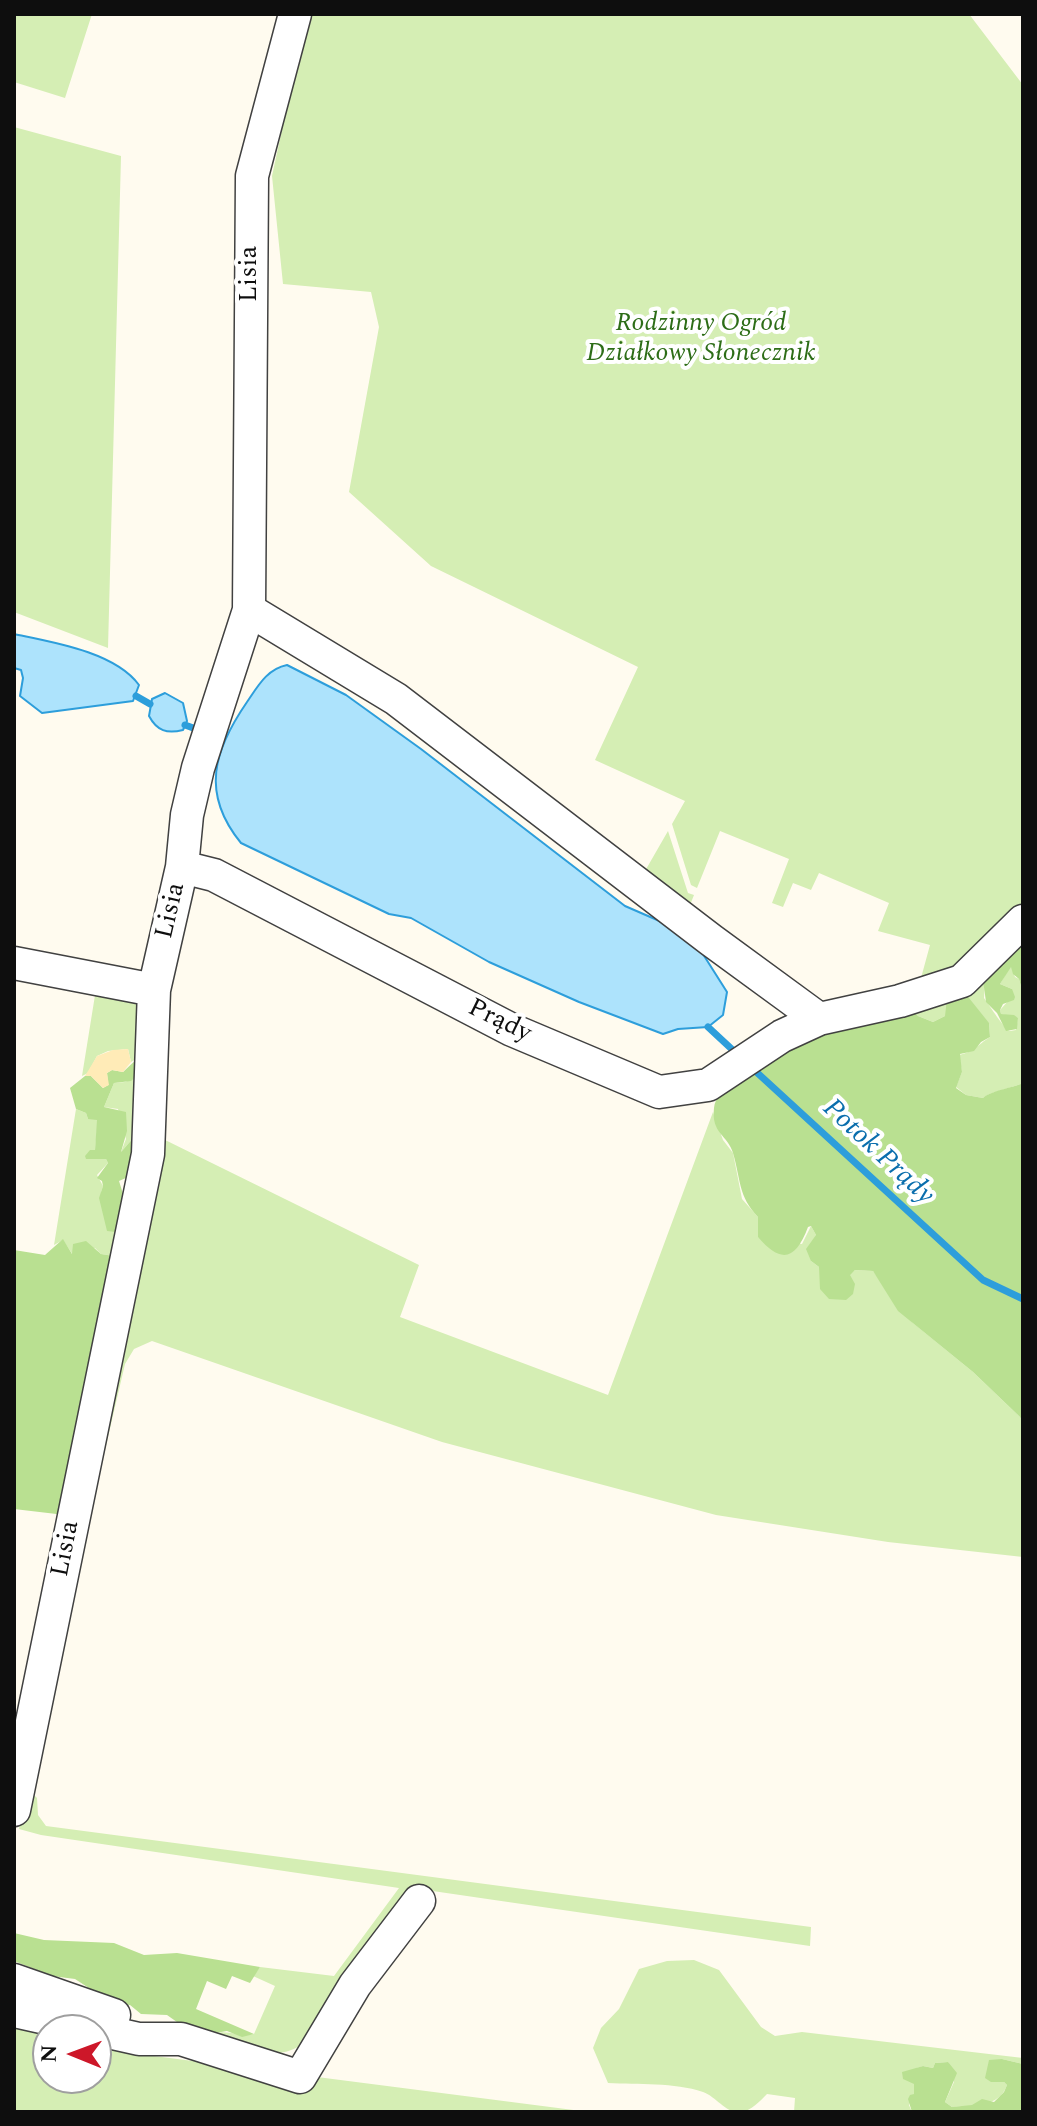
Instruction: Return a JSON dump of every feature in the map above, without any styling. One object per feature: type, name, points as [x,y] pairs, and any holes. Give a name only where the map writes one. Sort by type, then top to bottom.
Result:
[{"type":"street","name":"Lisia","points":[[14,1810],[148,1154],[154,990],[182,867],[187,815],[198,768],[249,610],[252,176],[295,14]]},
{"type":"street","points":[[249,610],[396,699],[819,1019]]},
{"type":"street","name":"Prądy","points":[[182,867],[214,875],[512,1030],[659,1092],[708,1085],[782,1036],[819,1019],[900,1001],[962,981],[1023,921]]},
{"type":"street","points":[[14,963],[154,990]]},
{"type":"street","points":[[14,1980],[300,2077],[355,1985],[419,1901]]},
{"type":"street","points":[[14,2011],[139,2039],[181,2039]]},
{"type":"green space","points":[[14,14],[92,14],[65,98],[14,82]]},
{"type":"green space","name":"Rodzinny Ogród Działkowy Słonecznik","points":[[307,14],[969,14],[1023,85],[1023,915],[971,967],[921,978],[930,945],[878,931],[889,903],[819,873],[811,890],[793,883],[783,907],[772,903],[789,859],[720,831],[697,888],[691,885],[672,824],[685,801],[595,760],[638,667],[431,566],[349,492],[379,327],[371,292],[283,284],[272,176]]},
{"type":"green space","points":[[14,127],[121,156],[108,648],[14,612]]},
{"type":"green space","points":[[668,831],[688,893],[694,895],[690,905],[645,871]]},
{"type":"green space","points":[[1023,930],[1023,994],[1019,979],[1011,967],[1000,984],[1012,989],[1015,997],[1003,1004],[1001,1014],[1018,1018],[1017,1029],[1006,1031],[997,1013],[986,1002],[983,980]]},
{"type":"green space","points":[[1011,965],[1023,994],[1023,1083],[983,1098],[966,1095],[956,1087],[962,1072],[959,1055],[973,1050],[990,1037],[989,1023],[945,1016],[933,1022],[918,1016],[905,1002],[983,980],[984,998],[1007,1029],[1016,1030],[1018,1018],[1001,1014],[1000,1010],[1009,1000],[1012,989],[1000,984]]},
{"type":"green space","points":[[961,988],[989,1023],[990,1037],[974,1051],[960,1054],[962,1072],[956,1088],[966,1095],[983,1098],[1023,1083],[1023,1424],[1020,1417],[973,1372],[898,1311],[873,1271],[855,1270],[850,1275],[855,1284],[853,1294],[846,1300],[829,1299],[820,1289],[819,1267],[811,1261],[806,1249],[816,1235],[811,1226],[793,1252],[781,1255],[767,1246],[758,1237],[758,1217],[743,1195],[733,1153],[717,1129],[714,1117],[715,1104],[726,1079],[897,993],[918,1016],[933,1022],[945,1016],[947,999]]},
{"type":"green space","points":[[96,989],[131,996],[145,1008],[139,1057],[131,1062],[128,1049],[108,1051],[97,1056],[88,1073],[82,1076]]},
{"type":"green space","points":[[139,1057],[140,1073],[131,1081],[114,1083],[104,1107],[126,1112],[127,1131],[121,1152],[135,1136],[138,1126],[128,1177],[119,1181],[124,1197],[116,1232],[107,1231],[99,1198],[103,1186],[97,1178],[108,1163],[106,1159],[86,1159],[85,1156],[90,1150],[95,1150],[97,1120],[88,1119],[86,1113],[76,1109],[70,1088],[85,1076],[91,1076],[103,1088],[108,1085],[107,1073],[112,1070],[123,1072]]},
{"type":"green space","points":[[138,1076],[135,1136],[121,1152],[126,1139],[118,1109],[104,1107],[114,1083]]},
{"type":"green space","points":[[76,1109],[86,1113],[88,1119],[98,1119],[95,1150],[108,1163],[97,1175],[103,1186],[101,1204],[116,1233],[120,1257],[101,1254],[95,1248],[73,1255],[63,1240],[54,1245]]},
{"type":"green space","points":[[713,1112],[723,1140],[733,1153],[742,1199],[758,1217],[758,1237],[802,1244],[811,1226],[816,1235],[811,1261],[819,1267],[850,1274],[855,1270],[873,1271],[913,1323],[973,1372],[1020,1417],[1023,1424],[1023,1557],[888,1542],[716,1515],[442,1442],[152,1341],[134,1349],[125,1364],[83,1544],[33,1794],[37,1798],[38,1815],[46,1826],[811,1927],[810,1946],[412,1888],[306,2042],[294,2049],[272,2053],[250,2048],[215,2033],[254,2034],[275,1986],[253,1976],[260,1967],[334,1976],[399,1888],[41,1835],[19,1829],[157,1136],[419,1265],[400,1317],[608,1395]]},
{"type":"green space","points":[[63,1239],[72,1254],[73,1244],[86,1241],[101,1254],[120,1257],[65,1515],[14,1509],[14,1250],[45,1255]]},
{"type":"green space","points":[[14,1933],[44,1940],[114,1943],[144,1955],[177,1953],[260,1967],[250,1983],[232,1976],[226,1989],[207,1981],[196,2009],[254,2034],[242,2037],[227,2031],[215,2033],[184,2027],[167,2015],[141,2014],[130,2005],[112,2003],[75,1979],[52,1976],[14,1961]]},
{"type":"green space","points":[[694,1960],[719,1970],[761,2027],[775,2036],[802,2032],[1023,2058],[1023,2064],[1002,2059],[991,2082],[1007,2085],[992,2102],[952,2107],[945,2102],[954,2082],[948,2062],[935,2063],[933,2068],[917,2068],[914,2094],[909,2105],[912,2112],[794,2112],[795,2098],[767,2094],[748,2110],[736,2112],[708,2094],[692,2089],[608,2083],[593,2048],[601,2028],[619,2009],[639,1969],[667,1961]]},
{"type":"green space","points":[[14,2020],[32,2025],[32,2094],[112,2094],[112,2044],[154,2056],[589,2112],[14,2112]]},
{"type":"green space","points":[[1002,2059],[1023,2064],[1023,2112],[912,2112],[908,2099],[914,2094],[914,2084],[903,2079],[902,2072],[923,2066],[933,2068],[935,2063],[948,2062],[957,2073],[945,2102],[952,2107],[972,2105],[982,2099],[994,2102],[1004,2092],[1007,2085],[1004,2082],[991,2082],[985,2078],[989,2060]]},
{"type":"sand","points":[[128,1049],[131,1062],[123,1072],[112,1070],[107,1073],[109,1085],[103,1088],[91,1076],[85,1076],[97,1056]]},
{"type":"water","points":[[14,634],[82,650],[115,664],[139,685],[133,701],[42,713],[20,696],[23,678],[21,670],[14,668]]},
{"type":"water","points":[[287,665],[346,695],[625,906],[671,926],[701,951],[727,992],[723,1015],[708,1027],[678,1029],[663,1034],[579,1002],[489,962],[411,918],[389,914],[241,843],[220,807],[216,772],[220,755],[226,737],[259,684],[268,674]]},
{"type":"water","points":[[165,693],[183,703],[187,721],[183,730],[163,730],[149,716],[152,699]]},
{"type":"waterway","points":[[136,696],[150,704]]},
{"type":"waterway","name":"Potok Prądy","points":[[185,725],[196,729]]},
{"type":"waterway","name":"Potok Prądy","points":[[708,1027],[737,1054]]},
{"type":"waterway","name":"Potok Prądy","points":[[752,1068],[983,1280],[1023,1299]]}]
